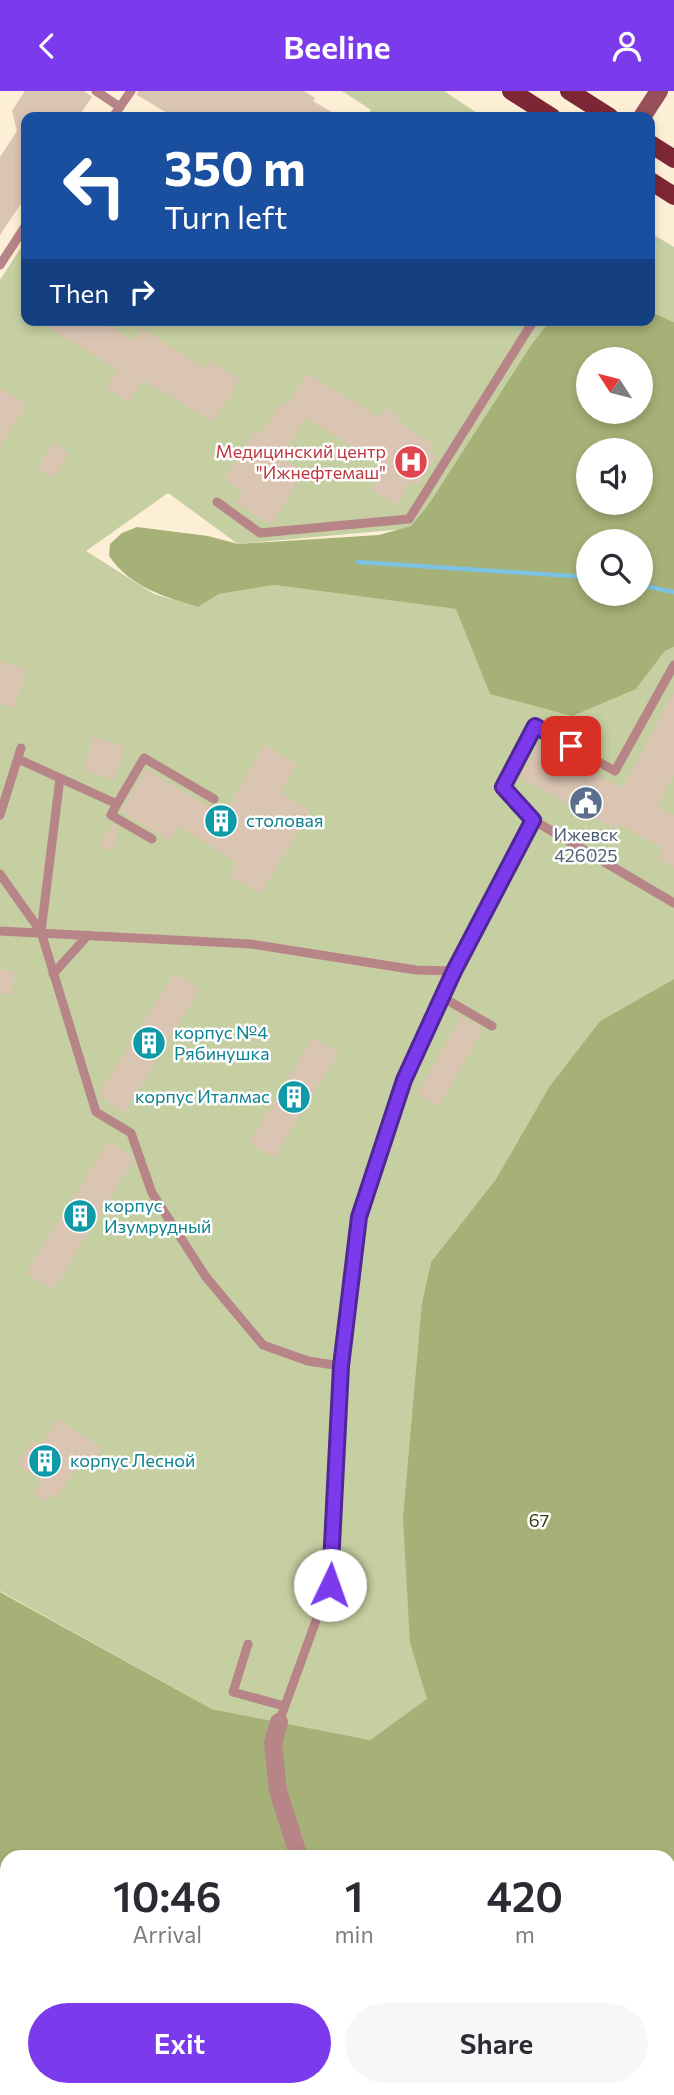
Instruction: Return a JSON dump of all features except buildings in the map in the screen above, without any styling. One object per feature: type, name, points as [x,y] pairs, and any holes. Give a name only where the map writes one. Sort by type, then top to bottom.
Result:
[{"type":"main road","points":[[569,91],[602,112]]},
{"type":"main road","points":[[645,112],[658,92]]},
{"type":"main road","points":[[510,93],[543,112]]},
{"type":"main road","points":[[655,147],[674,159]]},
{"type":"main road","points":[[655,184],[674,196]]},
{"type":"street","points":[[281,1714],[272,1744],[278,1791],[297,1850]]},
{"type":"lane","points":[[96,91],[120,107]]},
{"type":"lane","points":[[116,112],[131,91]]},
{"type":"lane","points":[[0,265],[21,233]]},
{"type":"lane","points":[[217,502],[260,533],[409,519],[530,326]]},
{"type":"lane","points":[[674,665],[615,771],[535,726],[503,787],[533,820],[674,903]]},
{"type":"lane","points":[[0,815],[21,748]]},
{"type":"lane","points":[[152,839],[111,815],[144,758],[214,799]]},
{"type":"lane","points":[[18,759],[117,804]]},
{"type":"lane","points":[[41,932],[60,778]]},
{"type":"lane","points":[[248,1644],[233,1692],[281,1714],[330,1585],[341,1366],[359,1217],[404,1080],[454,971],[533,820]]},
{"type":"lane","points":[[0,874],[41,932],[96,1112],[131,1133],[152,1193],[206,1277],[264,1345],[308,1361],[341,1366]]},
{"type":"lane","points":[[0,931],[251,944],[416,969],[454,971]]},
{"type":"lane","points":[[53,974],[88,935]]},
{"type":"lane","points":[[442,997],[492,1026]]},
{"type":"green space","points":[[342,91],[444,91],[476,112],[370,112],[371,110]]},
{"type":"green space","points":[[655,236],[674,247],[674,322],[655,314]]},
{"type":"green space","points":[[21,248],[21,326],[545,326],[415,528],[238,544],[168,493],[86,551],[154,594],[198,607],[219,594],[274,585],[457,609],[490,694],[636,689],[665,651],[674,647],[674,979],[600,1021],[549,1087],[496,1179],[431,1262],[422,1302],[410,1643],[428,1699],[370,1740],[212,1709],[0,1591],[0,280]]},
{"type":"green space","points":[[655,314],[674,322],[674,647],[665,651],[636,689],[572,716],[490,694],[456,609],[274,585],[219,594],[198,607],[161,595],[138,583],[127,576],[109,556],[110,544],[122,533],[137,527],[208,536],[238,544],[379,535],[411,526],[429,504],[546,326],[655,326]]},
{"type":"green space","name":"67","points":[[674,979],[674,1850],[0,1850],[0,1592],[212,1709],[370,1740],[427,1699],[410,1643],[403,1518],[422,1302],[431,1262],[496,1179],[549,1087],[600,1021]]},
{"type":"waterway","points":[[358,562],[576,576]]},
{"type":"waterway","points":[[653,588],[674,592]]},
{"type":"place","name":"Медицинский центр \"Ижнефтемаш\"","points":[[411,462]]},
{"type":"place","name":"Ижевск 426025","points":[[586,803]]},
{"type":"place","name":"столовая","points":[[221,821]]},
{"type":"place","name":"корпус №4 Рябинушка","points":[[149,1043]]},
{"type":"place","name":"корпус Италмас","points":[[294,1097]]},
{"type":"place","name":"корпус Изумрудный","points":[[80,1216]]},
{"type":"place","name":"корпус Лесной","points":[[45,1461]]},
{"type":"route","points":[[330,1585],[341,1366],[359,1217],[404,1080],[454,971],[533,820],[503,787],[535,726],[571,746]]}]
